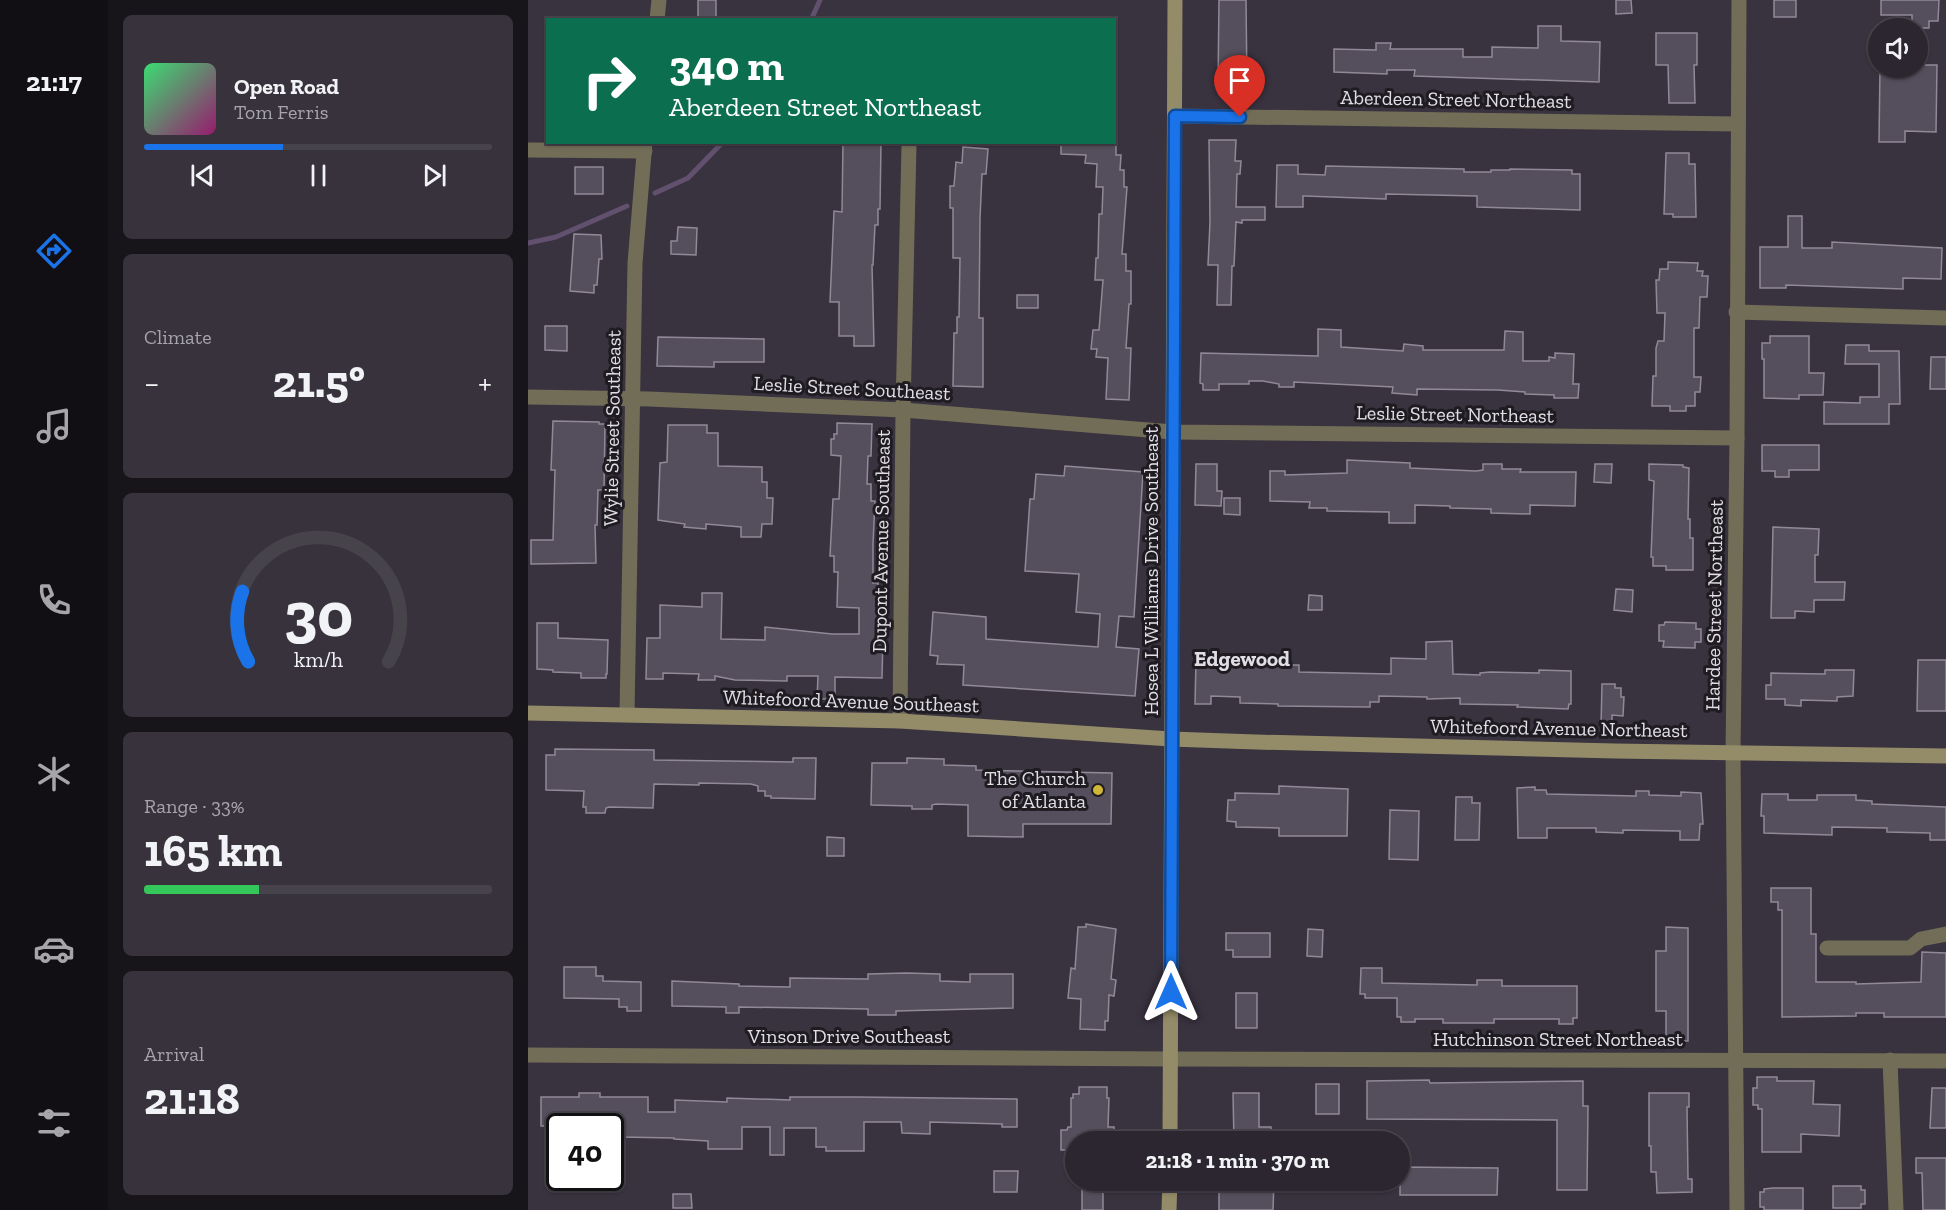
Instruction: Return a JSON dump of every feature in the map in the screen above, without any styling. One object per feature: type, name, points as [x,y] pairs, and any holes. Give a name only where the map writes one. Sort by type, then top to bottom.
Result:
[{"type":"street","points":[[657,18],[659,0]]},
{"type":"street","name":"Hosea L Williams Drive Southeast","points":[[1170,1131],[1175,0]]},
{"type":"street","name":"Hardee Street Northeast","points":[[1737,1210],[1733,753],[1739,0]]},
{"type":"street","name":"Aberdeen Street Northeast","points":[[1175,116],[1737,124]]},
{"type":"street","name":"Dupont Avenue Southeast","points":[[900,721],[903,410],[909,145]]},
{"type":"street","points":[[528,150],[645,147]]},
{"type":"street","name":"Wylie Street Southeast","points":[[627,714],[635,263],[645,147]]},
{"type":"street","points":[[1736,312],[1946,318]]},
{"type":"street","name":"Leslie Street Southeast","points":[[528,397],[903,410],[1173,432]]},
{"type":"street","name":"Leslie Street Northeast","points":[[1173,432],[1737,438]]},
{"type":"street","name":"Whitefoord Avenue Southeast","points":[[528,713],[900,721],[1172,739]]},
{"type":"street","name":"Whitefoord Avenue Northeast","points":[[1172,739],[1946,756]]},
{"type":"street","points":[[1827,948],[1910,948],[1921,939],[1946,934]]},
{"type":"street","name":"Vinson Drive Southeast","points":[[528,1054],[1170,1059]]},
{"type":"street","name":"Hutchinson Street Northeast","points":[[1170,1059],[1946,1061]]},
{"type":"street","points":[[1890,1060],[1896,1210]]},
{"type":"street","points":[[1169,1210],[1170,1191]]},
{"type":"building","points":[[698,0],[716,0],[716,18],[698,18]]},
{"type":"building","points":[[1219,0],[1246,0],[1247,86],[1218,85]]},
{"type":"building","points":[[1616,0],[1631,0],[1632,13],[1616,14]]},
{"type":"building","points":[[1774,0],[1796,0],[1796,17],[1774,17]]},
{"type":"building","points":[[1881,0],[1939,0],[1938,21],[1929,21],[1929,28],[1928,18],[1912,18],[1912,15],[1881,15]]},
{"type":"building","points":[[1538,26],[1561,26],[1561,41],[1600,42],[1599,82],[1414,76],[1415,70],[1387,70],[1387,74],[1334,72],[1334,49],[1376,50],[1376,43],[1391,43],[1390,49],[1463,49],[1463,57],[1492,57],[1492,47],[1538,48]]},
{"type":"building","points":[[1656,33],[1697,33],[1697,65],[1694,65],[1695,103],[1669,103],[1668,65],[1656,65]]},
{"type":"building","points":[[1928,65],[1937,65],[1936,132],[1905,131],[1905,142],[1879,142],[1880,78],[1928,78]]},
{"type":"building","points":[[1209,140],[1236,140],[1235,161],[1241,161],[1240,174],[1237,174],[1236,207],[1265,207],[1265,220],[1236,222],[1231,305],[1217,305],[1218,265],[1208,265]]},
{"type":"building","points":[[843,144],[881,144],[880,209],[878,209],[878,225],[875,225],[872,265],[874,346],[854,346],[854,336],[839,336],[839,302],[830,302],[834,211],[842,212]]},
{"type":"building","points":[[1061,144],[1116,144],[1116,155],[1121,155],[1120,170],[1124,170],[1124,187],[1127,187],[1122,254],[1126,254],[1126,271],[1131,271],[1131,304],[1129,304],[1126,348],[1131,348],[1129,400],[1106,399],[1108,358],[1096,357],[1097,349],[1091,349],[1093,330],[1099,330],[1103,280],[1095,280],[1103,187],[1096,187],[1097,164],[1085,163],[1086,155],[1061,154]]},
{"type":"building","points":[[963,147],[988,149],[986,174],[982,174],[980,218],[979,318],[983,318],[983,387],[953,386],[954,333],[957,333],[957,317],[959,317],[960,258],[953,258],[953,208],[950,208],[950,186],[954,186],[956,162],[962,163]]},
{"type":"building","points":[[1666,153],[1689,153],[1689,164],[1695,164],[1696,217],[1673,217],[1673,214],[1664,214]]},
{"type":"building","points":[[1277,165],[1298,165],[1298,174],[1325,175],[1326,166],[1464,169],[1464,172],[1510,169],[1572,170],[1572,174],[1580,174],[1580,210],[1477,207],[1477,196],[1386,194],[1386,199],[1303,196],[1303,207],[1276,207]]},
{"type":"building","points":[[575,167],[603,167],[603,194],[575,194]]},
{"type":"building","points":[[1788,216],[1802,216],[1802,248],[1832,248],[1832,242],[1942,248],[1941,279],[1903,278],[1903,289],[1786,285],[1786,288],[1760,288],[1760,247],[1788,247]]},
{"type":"building","points":[[678,227],[697,228],[696,255],[671,254],[671,241],[677,241]]},
{"type":"building","points":[[574,234],[601,235],[602,259],[599,259],[597,285],[594,285],[594,293],[570,291]]},
{"type":"building","points":[[1668,262],[1698,263],[1697,271],[1703,271],[1702,276],[1708,276],[1707,297],[1700,297],[1699,328],[1694,328],[1694,377],[1701,377],[1700,392],[1695,392],[1695,406],[1686,406],[1686,411],[1670,411],[1670,406],[1652,406],[1653,376],[1656,376],[1656,348],[1658,341],[1664,341],[1665,313],[1657,313],[1656,280],[1659,280],[1660,269],[1668,269]]},
{"type":"building","points":[[1017,295],[1038,295],[1038,308],[1017,308]]},
{"type":"building","points":[[545,326],[567,326],[567,351],[545,350]]},
{"type":"building","points":[[1318,329],[1341,330],[1341,347],[1403,351],[1404,344],[1423,346],[1423,350],[1504,350],[1505,331],[1523,332],[1523,361],[1549,361],[1549,357],[1555,358],[1555,353],[1574,354],[1573,384],[1579,384],[1578,398],[1554,398],[1554,395],[1498,390],[1417,389],[1417,395],[1392,393],[1393,387],[1294,382],[1294,387],[1279,387],[1279,384],[1263,381],[1249,381],[1249,384],[1219,384],[1219,390],[1203,390],[1203,384],[1200,383],[1201,353],[1318,356]]},
{"type":"building","points":[[1770,336],[1809,336],[1809,373],[1824,373],[1823,395],[1799,395],[1799,399],[1764,398],[1762,343],[1770,343]]},
{"type":"building","points":[[658,337],[764,339],[764,362],[714,362],[714,367],[657,366]]},
{"type":"building","points":[[1846,345],[1869,345],[1869,351],[1899,351],[1900,404],[1889,404],[1889,424],[1824,424],[1824,402],[1860,403],[1860,397],[1879,397],[1879,364],[1845,364]]},
{"type":"building","points":[[1931,357],[1946,357],[1946,389],[1930,389]]},
{"type":"building","points":[[553,421],[605,424],[604,490],[598,490],[597,525],[595,525],[596,563],[531,564],[531,540],[553,540],[555,470],[551,470]]},
{"type":"building","points":[[837,423],[872,424],[867,484],[871,484],[871,501],[875,501],[873,583],[878,583],[877,631],[883,635],[882,678],[835,677],[835,699],[817,699],[818,676],[787,676],[787,681],[735,680],[715,676],[715,680],[698,680],[699,674],[663,673],[663,679],[646,679],[647,638],[660,638],[660,605],[702,607],[702,593],[722,593],[721,639],[765,640],[765,627],[832,634],[859,634],[859,608],[837,607],[838,572],[834,572],[834,556],[830,556],[833,499],[839,499],[841,456],[831,455],[831,439],[834,439],[834,434],[837,434]]},
{"type":"building","points":[[668,425],[707,425],[707,433],[718,433],[718,466],[762,467],[762,482],[767,482],[767,498],[773,498],[772,524],[762,524],[761,537],[741,537],[741,527],[706,524],[706,529],[684,527],[685,524],[658,520],[660,463],[667,462]]},
{"type":"building","points":[[1762,445],[1819,445],[1819,470],[1789,470],[1789,477],[1775,477],[1775,471],[1762,471]]},
{"type":"building","points":[[1347,460],[1410,463],[1410,468],[1476,471],[1483,470],[1483,464],[1502,464],[1502,469],[1521,469],[1520,472],[1576,472],[1575,506],[1530,505],[1530,514],[1491,513],[1491,509],[1415,505],[1415,523],[1389,523],[1389,512],[1327,511],[1327,508],[1309,508],[1310,502],[1270,501],[1270,471],[1285,471],[1285,475],[1347,473]]},
{"type":"building","points":[[1196,464],[1217,464],[1217,491],[1222,491],[1221,506],[1195,505]]},
{"type":"building","points":[[1595,464],[1612,464],[1611,483],[1594,482]]},
{"type":"building","points":[[1649,464],[1683,465],[1689,468],[1688,519],[1690,519],[1690,538],[1693,538],[1693,570],[1666,570],[1666,566],[1653,566],[1653,557],[1651,557],[1654,481],[1649,480]]},
{"type":"building","points":[[1065,466],[1143,472],[1134,617],[1119,616],[1116,647],[1139,649],[1135,696],[963,685],[964,665],[937,664],[938,656],[930,655],[933,612],[986,617],[986,639],[1098,647],[1100,614],[1076,612],[1079,574],[1025,571],[1030,499],[1034,499],[1036,474],[1064,476]]},
{"type":"building","points":[[1224,498],[1240,498],[1240,515],[1224,514]]},
{"type":"building","points":[[1773,527],[1819,529],[1818,555],[1815,555],[1815,582],[1845,582],[1844,600],[1814,600],[1814,612],[1795,611],[1795,618],[1771,618]]},
{"type":"building","points":[[1616,589],[1633,590],[1632,612],[1614,610]]},
{"type":"building","points":[[1309,595],[1322,596],[1322,610],[1308,610]]},
{"type":"building","points":[[1665,622],[1696,623],[1696,629],[1701,629],[1701,642],[1695,642],[1695,648],[1663,647],[1664,641],[1659,641],[1659,625],[1664,625]]},
{"type":"building","points":[[537,623],[558,623],[558,638],[608,640],[606,678],[581,678],[581,673],[537,669]]},
{"type":"building","points":[[1452,641],[1453,674],[1539,673],[1539,670],[1571,671],[1571,704],[1568,709],[1517,707],[1518,705],[1460,704],[1460,698],[1427,699],[1427,697],[1379,696],[1379,702],[1370,702],[1370,707],[1278,706],[1278,704],[1240,703],[1240,697],[1211,696],[1211,704],[1195,704],[1196,661],[1278,661],[1278,665],[1299,665],[1299,672],[1391,674],[1391,658],[1426,659],[1426,642]]},
{"type":"building","points":[[1918,660],[1946,660],[1946,711],[1917,711]]},
{"type":"building","points":[[1825,670],[1854,670],[1853,696],[1837,697],[1837,701],[1801,700],[1801,706],[1785,705],[1785,699],[1766,699],[1766,685],[1771,685],[1771,673],[1825,674]]},
{"type":"building","points":[[1602,684],[1615,684],[1615,688],[1621,688],[1621,697],[1624,697],[1623,716],[1612,715],[1612,726],[1601,725]]},
{"type":"building","points":[[555,749],[654,750],[654,760],[793,762],[793,758],[816,758],[815,799],[771,798],[771,796],[765,796],[765,791],[758,791],[758,786],[751,784],[654,784],[653,808],[609,807],[606,808],[605,813],[586,813],[586,807],[583,807],[584,791],[546,790],[546,755],[555,755]]},
{"type":"building","points":[[907,758],[944,759],[944,765],[976,766],[976,770],[1112,773],[1111,824],[1023,824],[1023,837],[968,836],[968,805],[936,804],[932,805],[932,809],[912,809],[912,806],[871,805],[872,763],[907,763]]},
{"type":"building","points":[[1279,786],[1348,789],[1347,836],[1279,836],[1279,828],[1236,827],[1236,822],[1227,821],[1228,800],[1235,800],[1235,793],[1279,794]]},
{"type":"building","points":[[1535,787],[1535,790],[1546,790],[1547,794],[1636,796],[1636,791],[1649,791],[1649,795],[1681,796],[1681,792],[1701,793],[1703,824],[1700,824],[1699,840],[1680,840],[1680,831],[1623,830],[1623,833],[1596,832],[1596,828],[1547,828],[1547,838],[1518,838],[1517,788]]},
{"type":"building","points":[[1762,794],[1788,794],[1788,800],[1817,800],[1817,795],[1856,795],[1856,800],[1872,801],[1872,804],[1946,807],[1946,840],[1930,840],[1930,833],[1887,832],[1887,828],[1832,827],[1832,835],[1764,833],[1764,816],[1761,816]]},
{"type":"building","points":[[1456,797],[1472,797],[1472,803],[1480,803],[1479,840],[1455,840]]},
{"type":"building","points":[[1390,810],[1419,811],[1418,860],[1389,859]]},
{"type":"building","points":[[827,837],[844,838],[844,856],[827,856]]},
{"type":"building","points":[[1771,888],[1811,888],[1811,934],[1816,934],[1816,982],[1856,982],[1856,984],[1921,982],[1922,952],[1946,953],[1946,1017],[1884,1017],[1884,1013],[1856,1013],[1856,1016],[1782,1017],[1782,910],[1778,910],[1778,902],[1771,902]]},
{"type":"building","points":[[1086,924],[1116,929],[1111,979],[1116,980],[1114,996],[1109,995],[1108,1021],[1105,1021],[1105,1030],[1080,1029],[1081,999],[1068,998],[1071,968],[1075,969],[1078,927],[1086,927]]},
{"type":"building","points":[[1666,927],[1688,928],[1688,1041],[1674,1041],[1674,1036],[1666,1036],[1666,1011],[1656,1011],[1656,951],[1666,951]]},
{"type":"building","points":[[1308,929],[1323,930],[1322,957],[1307,956]]},
{"type":"building","points":[[1226,933],[1270,933],[1270,957],[1233,957],[1233,950],[1226,950]]},
{"type":"building","points":[[564,967],[596,967],[596,976],[603,976],[603,981],[641,982],[641,1011],[627,1011],[627,1007],[619,1007],[619,999],[564,998]]},
{"type":"building","points":[[1361,968],[1382,968],[1382,983],[1477,985],[1477,980],[1502,980],[1502,986],[1577,986],[1577,1018],[1573,1018],[1573,1024],[1559,1024],[1559,1019],[1494,1019],[1494,1023],[1443,1023],[1443,1019],[1415,1019],[1415,1022],[1401,1022],[1401,1017],[1397,1017],[1397,998],[1365,998],[1365,994],[1360,994]]},
{"type":"building","points":[[868,974],[940,974],[940,981],[970,982],[970,974],[1013,974],[1013,1008],[896,1011],[896,1015],[868,1015],[868,1009],[739,1007],[739,1013],[726,1013],[726,1007],[672,1006],[672,981],[790,987],[790,978],[868,979]]},
{"type":"building","points":[[1236,993],[1257,993],[1257,1028],[1236,1028]]},
{"type":"building","points":[[1757,1077],[1777,1077],[1777,1081],[1814,1081],[1813,1104],[1840,1105],[1839,1136],[1801,1134],[1801,1152],[1762,1152],[1762,1109],[1758,1109],[1758,1105],[1753,1105],[1753,1088],[1757,1088]]},
{"type":"building","points":[[1429,1080],[1430,1083],[1583,1081],[1583,1106],[1588,1106],[1587,1190],[1557,1190],[1557,1120],[1367,1119],[1367,1081]]},
{"type":"building","points":[[1316,1084],[1339,1084],[1339,1114],[1316,1114]]},
{"type":"building","points":[[1079,1087],[1107,1087],[1108,1127],[1114,1127],[1114,1131],[1065,1131],[1065,1150],[1061,1150],[1061,1130],[1071,1127],[1071,1098],[1073,1094],[1079,1094]]},
{"type":"building","points":[[1932,1088],[1946,1088],[1946,1128],[1930,1128]]},
{"type":"building","points":[[579,1093],[600,1093],[600,1097],[648,1097],[648,1112],[675,1112],[675,1100],[727,1102],[727,1098],[1017,1099],[1017,1127],[1002,1127],[1002,1124],[930,1122],[930,1134],[902,1133],[901,1122],[864,1122],[864,1151],[826,1151],[826,1147],[816,1147],[816,1128],[784,1128],[784,1155],[770,1155],[770,1127],[742,1127],[742,1149],[708,1149],[708,1141],[624,1137],[624,1113],[546,1113],[546,1126],[541,1126],[541,1097],[579,1097]]},
{"type":"building","points":[[1233,1093],[1259,1093],[1259,1127],[1271,1127],[1271,1131],[1234,1131]]},
{"type":"building","points":[[1649,1093],[1689,1093],[1689,1107],[1687,1107],[1688,1179],[1692,1179],[1692,1192],[1657,1193],[1656,1172],[1651,1172]]},
{"type":"building","points":[[1916,1158],[1946,1158],[1946,1210],[1923,1210],[1922,1173],[1916,1173]]},
{"type":"building","points":[[1410,1167],[1498,1168],[1497,1195],[1400,1195],[1400,1191],[1410,1191]]},
{"type":"building","points":[[994,1171],[1018,1171],[1017,1192],[994,1192]]},
{"type":"building","points":[[1833,1186],[1861,1186],[1861,1190],[1865,1190],[1865,1204],[1861,1204],[1861,1208],[1833,1208]]},
{"type":"building","points":[[1773,1188],[1803,1188],[1803,1210],[1764,1210],[1764,1207],[1760,1207],[1760,1192]]},
{"type":"building","points":[[1082,1191],[1103,1191],[1103,1210],[1082,1210]]},
{"type":"building","points":[[1274,1191],[1273,1210],[1219,1210],[1219,1192]]},
{"type":"building","points":[[673,1194],[691,1194],[692,1208],[673,1208]]},
{"type":"waterway","points":[[812,18],[820,0]]},
{"type":"waterway","points":[[655,193],[688,178],[721,144]]},
{"type":"waterway","points":[[528,243],[556,237],[627,206]]},
{"type":"place","name":"The Church of Atlanta","points":[[1098,790]]},
{"type":"district","name":"Edgewood","points":[[1242,659]]},
{"type":"route","points":[[1171,992],[1175,116],[1240,117]]}]
